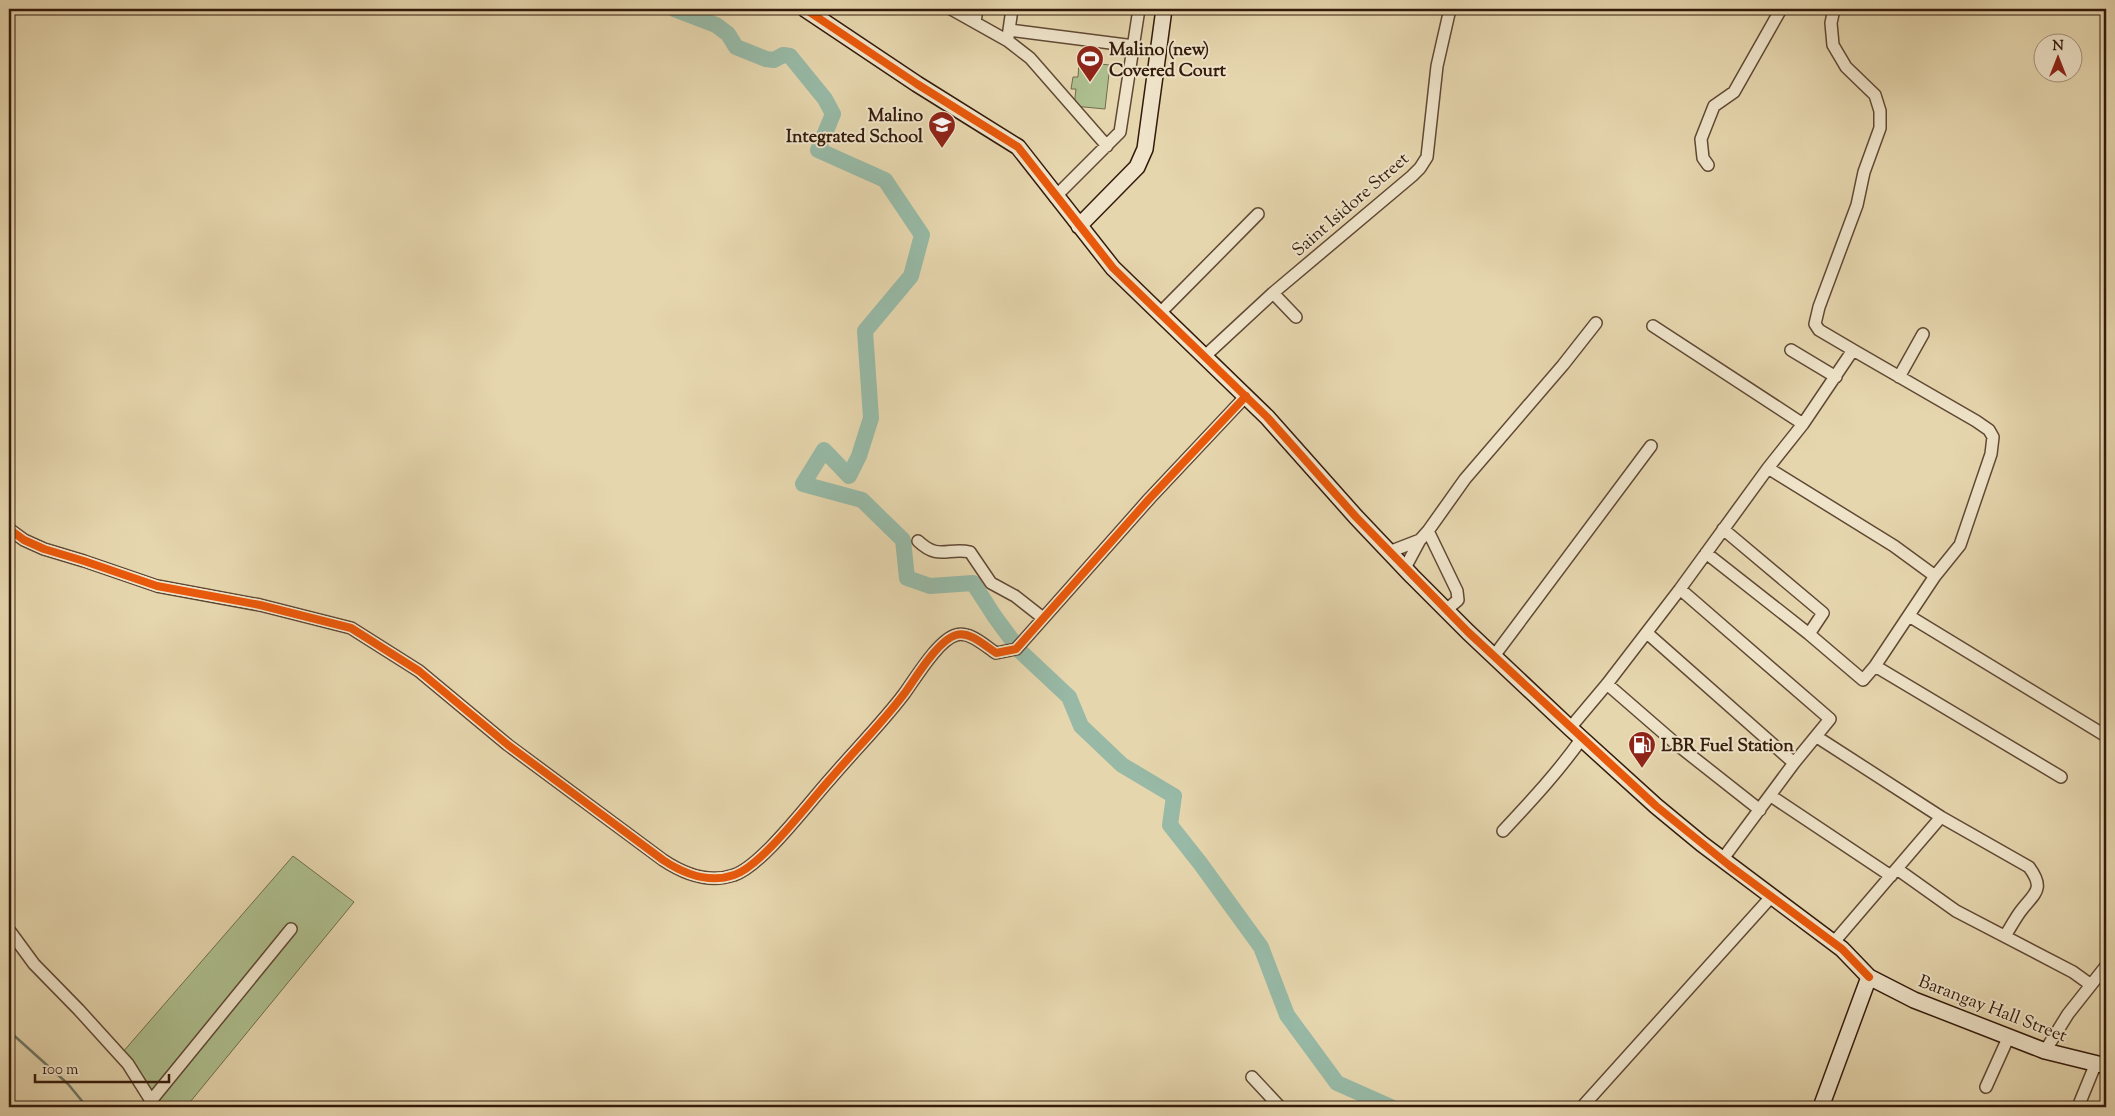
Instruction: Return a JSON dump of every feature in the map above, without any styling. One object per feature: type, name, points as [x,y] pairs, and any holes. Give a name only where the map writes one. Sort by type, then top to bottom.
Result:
[{"type":"street","points":[[805,9],[916,84],[1010,142],[1025,155],[1055,197],[1113,268],[1246,396],[1389,552],[1446,610],[1570,728],[1656,806],[1722,860],[1834,942],[1856,961],[1869,977],[1821,1107]]},
{"type":"street","points":[[951,9],[1008,36],[1134,46]]},
{"type":"street","points":[[975,22],[977,9]]},
{"type":"street","points":[[1008,36],[1012,9]]},
{"type":"street","points":[[1055,197],[1120,132],[1134,46],[1136,9]]},
{"type":"street","points":[[1078,226],[1137,167],[1145,149],[1164,9]]},
{"type":"street","name":"Saint Isidore Street","points":[[1205,356],[1273,292],[1412,176],[1425,162],[1431,132],[1437,66],[1450,9]]},
{"type":"street","points":[[1708,165],[1703,158],[1701,139],[1714,106],[1734,92],[1781,9]]},
{"type":"street","points":[[1706,553],[1810,634],[1862,680],[1875,666],[1935,576],[1960,545],[1991,454],[1993,437],[1989,430],[1818,330],[1815,324],[1819,307],[1857,205],[1864,172],[1880,128],[1880,111],[1875,95],[1846,67],[1833,45],[1832,23],[1834,9]]},
{"type":"street","points":[[1008,36],[1030,58],[1107,146]]},
{"type":"street","points":[[1160,313],[1258,214]]},
{"type":"street","points":[[1273,292],[1296,317]]},
{"type":"street","points":[[1405,568],[1420,540],[1465,479],[1564,365],[1596,323]]},
{"type":"street","points":[[1653,326],[1803,424]]},
{"type":"street","points":[[1899,377],[1924,334]]},
{"type":"street","points":[[1791,350],[1836,377]]},
{"type":"street","points":[[1570,728],[1607,684],[1680,589],[1768,468],[1803,424],[1853,350]]},
{"type":"street","points":[[9,529],[24,540],[44,549],[157,586],[299,614],[363,634],[420,671],[508,745],[681,872],[699,877],[732,876],[754,864],[898,702],[948,639],[961,634],[970,636],[996,653],[1016,649],[1150,498],[1246,396]]},
{"type":"street","points":[[1494,656],[1651,446]]},
{"type":"street","points":[[1768,468],[1894,546],[1935,576]]},
{"type":"street","points":[[1723,529],[1823,613],[1810,634]]},
{"type":"street","points":[[1428,531],[1457,591],[1458,600],[1446,610]]},
{"type":"street","points":[[1389,552],[1420,540]]},
{"type":"street","points":[[918,541],[934,552],[949,553],[962,550],[970,552],[990,583],[1015,596],[1043,618]]},
{"type":"street","points":[[1680,589],[1830,719],[1722,860]]},
{"type":"street","points":[[1909,616],[2106,736]]},
{"type":"street","points":[[1647,633],[1794,764]]},
{"type":"street","points":[[1875,666],[2061,777]]},
{"type":"street","points":[[1607,684],[1675,743],[1760,810]]},
{"type":"street","points":[[1817,737],[1941,817],[2029,867],[2038,879],[2037,894],[2021,910],[2005,936]]},
{"type":"street","points":[[1503,831],[1537,794],[1582,738]]},
{"type":"street","points":[[1771,796],[1975,923],[2005,936],[2073,972],[2091,985]]},
{"type":"street","points":[[1834,942],[1941,817]]},
{"type":"street","points":[[1582,1107],[1771,897]]},
{"type":"street","points":[[9,930],[34,964],[128,1064],[152,1104],[291,929]]},
{"type":"street","points":[[2044,1051],[2068,1014],[2106,966]]},
{"type":"street","name":"Barangay Hall Street","points":[[1869,977],[1914,1000],[2044,1051],[2101,1065]]},
{"type":"street","points":[[1986,1087],[2009,1036]]},
{"type":"street","points":[[2078,1107],[2101,1065]]},
{"type":"street","points":[[1252,1077],[1280,1107]]},
{"type":"green space","name":"Malino (new) Covered Court","points":[[1079,62],[1110,65],[1105,109],[1074,106],[1076,89],[1071,89],[1073,77],[1078,77]]},
{"type":"green space","points":[[293,856],[354,902],[186,1107],[163,1107],[122,1053]]},
{"type":"waterway","points":[[674,9],[716,25],[728,34],[736,47],[766,59],[774,60],[783,55],[790,56],[825,99],[833,114],[818,150],[885,180],[922,235],[911,276],[865,331],[871,418],[859,456],[849,476],[824,450],[803,484],[862,500],[903,540],[907,578],[930,586],[973,583],[1020,651],[1069,697],[1081,726],[1122,765],[1174,796],[1170,825],[1261,947],[1287,1015],[1337,1083],[1391,1107]]},
{"type":"waterway","points":[[9,1031],[68,1084],[87,1107]]},
{"type":"cycle path","points":[[805,9],[917,84],[1018,147],[1113,268],[1267,417],[1356,517],[1468,632],[1656,806],[1730,866],[1842,949],[1869,977]]},
{"type":"cycle path","points":[[9,529],[24,540],[44,549],[157,586],[260,605],[351,628],[419,671],[508,745],[663,860],[679,870],[697,876],[724,878],[745,869],[772,846],[887,715],[927,661],[949,638],[961,634],[967,635],[996,653],[1016,649],[1150,498],[1246,396]]},
{"type":"place","name":"Malino (new) Covered Court","points":[[1090,83]]},
{"type":"place","name":"Malino Integrated School","points":[[942,149]]},
{"type":"place","name":"LBR Fuel Station","points":[[1642,769]]}]
